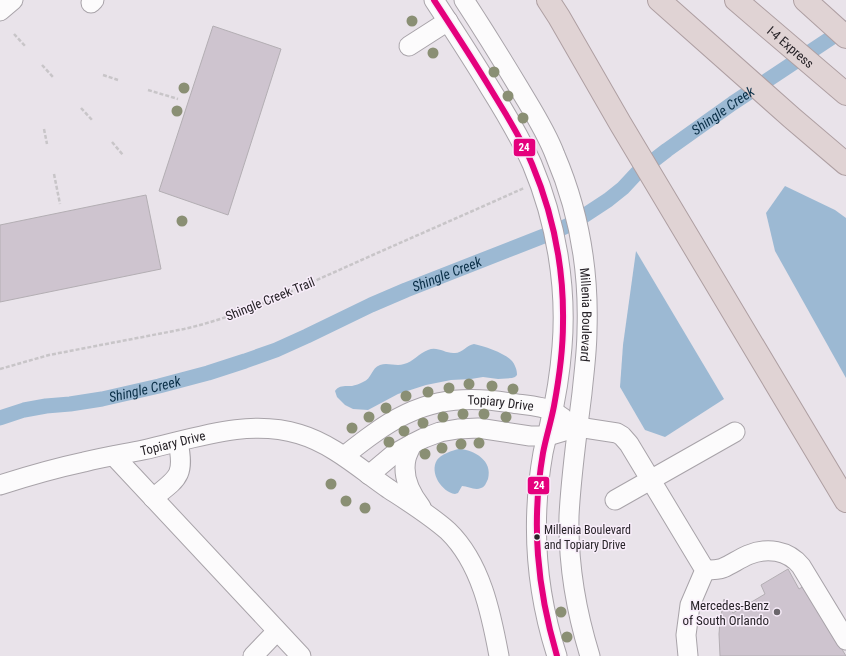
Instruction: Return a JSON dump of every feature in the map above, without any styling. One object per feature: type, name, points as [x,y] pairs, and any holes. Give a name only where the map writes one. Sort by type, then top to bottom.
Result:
[{"type":"highway","points":[[548,0],[846,501]]},
{"type":"highway","points":[[659,0],[714,50],[846,164]]},
{"type":"highway","points":[[805,0],[846,37]]},
{"type":"highway","name":"I-4 Express","points":[[742,6],[846,94]]},
{"type":"street","points":[[0,11],[13,0]]},
{"type":"street","name":"Millenia Boulevard","points":[[434,0],[493,93],[520,140],[532,164],[545,200],[555,238],[562,292],[563,335],[553,411],[543,454],[539,486],[537,547],[544,608],[557,656]]},
{"type":"street","name":"Millenia Boulevard","points":[[464,0],[503,60],[544,131],[556,155],[576,218],[582,248],[587,288],[588,332],[570,505],[569,529],[576,601],[590,656]]},
{"type":"street","points":[[409,46],[448,21]]},
{"type":"street","name":"Topiary Drive","points":[[344,456],[373,434],[416,409],[455,400],[478,399],[536,407],[553,411],[578,427]]},
{"type":"street","points":[[578,427],[613,432],[622,436],[629,444],[705,570]]},
{"type":"street","name":"Topiary Drive","points":[[369,475],[394,454],[424,438],[440,432],[478,428],[530,436],[548,436],[578,427]]},
{"type":"street","name":"Topiary Drive","points":[[0,485],[36,474],[85,462],[178,442],[225,430],[272,428],[299,434],[325,444],[344,456],[429,516],[448,532],[462,548],[474,567],[483,588],[492,619],[499,656]]},
{"type":"street","points":[[615,500],[735,432]]},
{"type":"street","points":[[153,498],[178,476],[181,459],[178,442]]},
{"type":"street","name":"Topiary Drive","points":[[412,444],[406,459],[405,473],[408,487],[416,501],[429,516]]},
{"type":"street","points":[[114,456],[301,656]]},
{"type":"street","points":[[705,570],[721,568],[748,555],[764,551],[780,552],[788,555],[796,560],[801,566],[846,640]]},
{"type":"street","points":[[688,656],[686,635],[690,605],[705,570]]},
{"type":"street","points":[[253,656],[278,631]]},
{"type":"path","points":[[14,34],[26,47]]},
{"type":"path","points":[[42,65],[53,77]]},
{"type":"path","points":[[103,75],[118,80]]},
{"type":"path","points":[[148,90],[178,99]]},
{"type":"path","points":[[81,108],[93,121]]},
{"type":"path","points":[[44,128],[48,144]]},
{"type":"path","points":[[112,142],[123,154]]},
{"type":"path","points":[[54,174],[60,204]]},
{"type":"path","name":"Shingle Creek Trail","points":[[0,369],[49,355],[184,329],[228,316],[281,296],[526,188]]},
{"type":"water","points":[[785,186],[835,210],[846,218],[846,378],[775,251],[766,213]]},
{"type":"water","points":[[636,251],[724,399],[665,437],[645,430],[620,387],[623,345]]},
{"type":"water","points":[[474,344],[494,350],[508,357],[515,365],[517,375],[512,378],[498,379],[483,377],[451,380],[426,385],[398,394],[368,410],[353,409],[345,405],[337,397],[335,391],[338,388],[342,386],[352,386],[366,381],[377,366],[386,364],[404,364],[425,351],[432,349],[458,353]]},
{"type":"water","points":[[459,449],[477,454],[485,462],[489,473],[485,485],[479,489],[462,486],[458,493],[455,494],[441,486],[436,476],[435,465],[441,456]]},
{"type":"building","points":[[213,26],[281,49],[228,215],[159,191]]},
{"type":"building","points":[[146,195],[161,269],[0,302],[0,225]]},
{"type":"building","name":"Mercedes-Benz of South Orlando","points":[[788,569],[799,589],[804,586],[846,656],[720,656],[719,634],[724,599],[733,613],[765,594],[761,585]]},
{"type":"waterway","name":"Shingle Creek","points":[[0,418],[24,410],[102,399],[159,386],[245,361],[276,350],[406,290],[554,232],[573,223],[608,200],[623,188],[636,174],[667,150],[733,103],[846,28]]},
{"type":"transit line","name":"24","points":[[434,0],[523,144],[546,202],[556,242],[562,282],[562,344],[556,396],[543,453],[539,479],[537,530],[541,580],[550,631],[557,656]]},
{"type":"place","name":"Millenia Boulevard and Topiary Drive","points":[[537,537]]},
{"type":"place","name":"Mercedes-Benz of South Orlando","points":[[777,612]]}]
